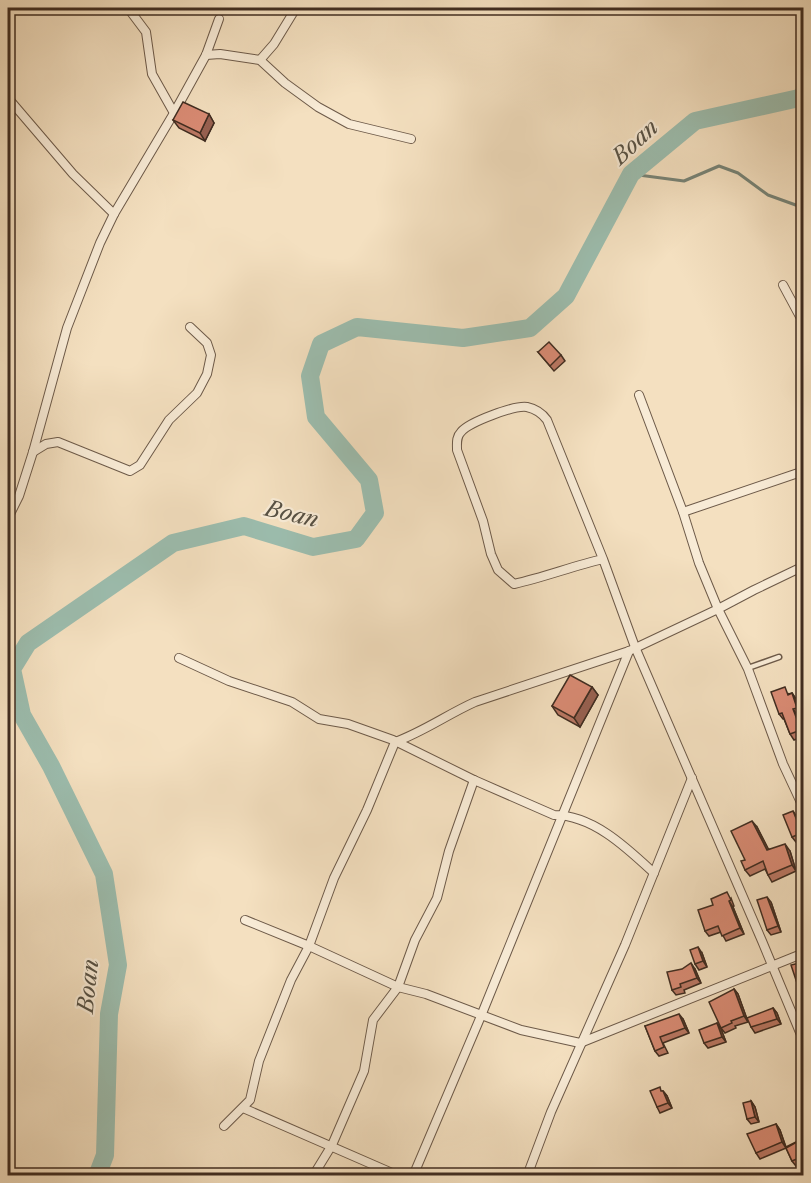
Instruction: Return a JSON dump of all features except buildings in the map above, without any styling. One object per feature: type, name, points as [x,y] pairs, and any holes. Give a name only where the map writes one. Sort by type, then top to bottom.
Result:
[{"type":"street","points":[[128,8],[146,32],[152,74],[174,113]]},
{"type":"street","points":[[260,60],[274,44],[296,8]]},
{"type":"street","points":[[8,518],[19,496],[33,452],[67,328],[100,243],[114,214],[207,55],[219,19]]},
{"type":"street","points":[[207,55],[220,54],[260,60],[285,83],[349,124],[411,139]]},
{"type":"street","points":[[8,98],[73,174],[114,214]]},
{"type":"street","points":[[783,285],[804,324]]},
{"type":"street","points":[[33,452],[46,444],[58,442],[130,471],[140,465],[169,420],[197,393],[207,374],[211,356],[207,343],[190,327]]},
{"type":"street","points":[[639,395],[683,512],[699,563],[718,609],[748,669],[783,764],[804,809]]},
{"type":"street","points":[[603,559],[579,564],[543,578],[514,584],[504,576],[498,570],[491,554],[483,521],[457,450],[459,433],[467,427],[523,407],[537,410],[546,420],[603,559],[632,649],[692,778],[804,1042]]},
{"type":"street","points":[[683,512],[804,471]]},
{"type":"street","points":[[224,1126],[243,1108],[253,1092],[259,1061],[291,980],[309,946],[334,878],[367,810],[395,742],[410,737],[456,710],[475,702],[632,649],[804,566]]},
{"type":"street","points":[[413,1176],[632,649]]},
{"type":"street","points":[[178,658],[228,681],[292,702],[318,718],[348,724],[395,742],[554,815],[563,815],[588,823],[622,843],[654,873]]},
{"type":"street","points":[[527,1176],[580,1043],[625,945],[692,778]]},
{"type":"street","points":[[313,1176],[332,1145],[364,1071],[374,1020],[398,987],[415,940],[437,898],[449,851],[474,780]]},
{"type":"street","points":[[245,920],[309,946],[398,987],[426,994],[521,1030],[580,1043],[804,953]]},
{"type":"street","points":[[243,1108],[399,1176]]},
{"type":"lane","points":[[748,669],[780,657]]},
{"type":"waterway","name":"Boan","points":[[97,1176],[105,1155],[109,1014],[118,965],[104,874],[51,766],[22,715],[12,669],[28,643],[173,543],[244,526],[313,547],[356,539],[375,513],[369,480],[316,417],[310,376],[321,344],[357,327],[463,338],[530,328],[566,296],[631,174],[695,121],[799,98],[804,93]]},
{"type":"waterway","points":[[631,174],[684,181],[719,166],[738,173],[768,195],[804,208]]}]
